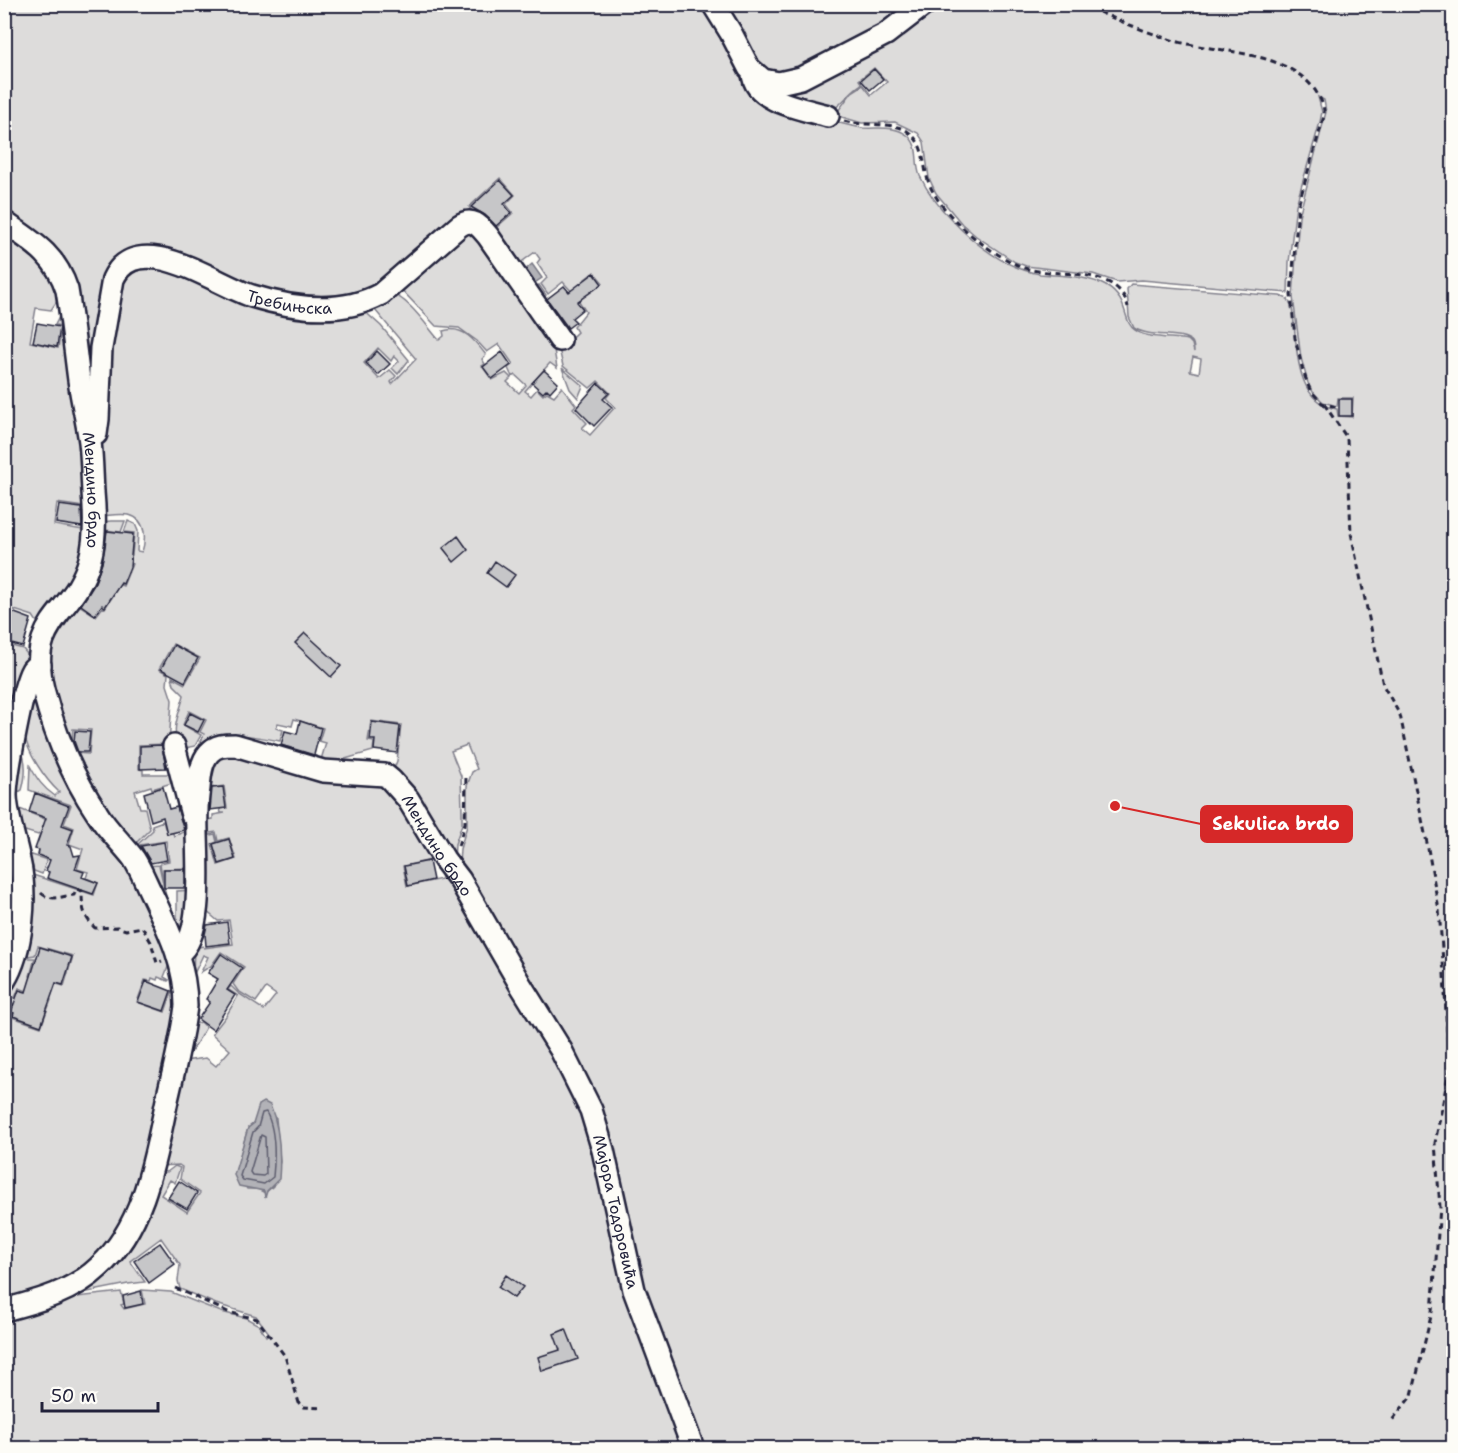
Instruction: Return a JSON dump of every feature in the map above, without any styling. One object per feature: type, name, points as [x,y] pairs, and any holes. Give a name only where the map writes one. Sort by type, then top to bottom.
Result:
[{"type":"street","points":[[713,4],[753,73],[763,80],[779,83],[801,78],[895,29],[925,4]]},
{"type":"street","points":[[753,73],[755,83],[764,95],[828,116]]},
{"type":"street","name":"Требињска","points":[[90,443],[96,433],[101,348],[113,279],[117,269],[137,258],[152,257],[177,262],[254,297],[309,307],[343,308],[367,302],[381,294],[459,226],[472,221],[488,236],[560,340]]},
{"type":"street","name":"Мендино брдо","points":[[4,222],[39,247],[62,273],[67,290],[90,443],[94,520],[91,557],[80,585],[45,632],[40,647],[43,688],[74,775],[97,814],[135,860],[177,950],[186,985],[183,1028],[147,1186],[135,1218],[116,1249],[100,1267],[77,1284],[54,1295],[4,1310]]},
{"type":"street","points":[[4,981],[16,953],[22,908],[20,863],[7,810],[8,770],[25,692],[33,670],[40,665]]},
{"type":"street","name":"Мендино брдо","points":[[177,950],[183,950],[189,941],[194,917],[199,861],[197,823],[203,764],[207,755],[218,747],[235,745],[323,771],[385,775],[391,780],[408,799],[520,984]]},
{"type":"street","name":"Мендино брдо","points":[[174,746],[193,818],[197,823]]},
{"type":"street","name":"Мајора Тодоровића","points":[[520,984],[561,1050],[591,1110],[603,1150],[633,1290],[693,1449]]},
{"type":"path","points":[[1080,4],[1173,40],[1269,60],[1299,75],[1317,94],[1324,107],[1324,116],[1298,206],[1291,295],[1295,338],[1310,390],[1324,404],[1347,438],[1351,533],[1383,685],[1400,715],[1439,910],[1449,1071],[1436,1143],[1440,1207],[1432,1312],[1412,1395],[1390,1423]]},
{"type":"path","points":[[828,116],[855,124],[894,126],[908,131],[919,142],[927,180],[936,196],[955,220],[985,246],[1028,269],[1107,281],[1121,293],[1128,307]]},
{"type":"path","points":[[1324,404],[1336,407]]},
{"type":"path","points":[[452,870],[457,863],[457,850],[465,823],[466,776]]},
{"type":"path","points":[[22,881],[32,884],[50,899],[74,895],[76,889],[82,891],[82,909],[86,919],[94,928],[117,927],[126,930],[142,927],[151,942],[158,964],[169,952],[177,950]]},
{"type":"path","points":[[175,1288],[228,1312],[256,1319],[285,1356],[299,1403],[303,1407],[322,1408]]},
{"type":"shaded area","points":[[5,5],[708,5],[732,41],[747,77],[763,98],[842,124],[863,128],[891,129],[907,135],[916,149],[918,171],[930,194],[970,238],[1015,267],[1040,274],[1099,282],[1119,298],[1128,322],[1135,330],[1140,333],[1188,340],[1194,352],[1194,346],[1191,341],[1183,337],[1148,333],[1134,328],[1129,317],[1127,289],[1131,284],[1280,296],[1288,299],[1292,307],[1297,352],[1305,383],[1312,395],[1322,404],[1337,409],[1338,416],[1352,417],[1353,398],[1338,398],[1337,406],[1323,402],[1308,383],[1301,358],[1293,297],[1299,216],[1326,112],[1324,100],[1318,97],[1322,112],[1320,122],[1296,205],[1289,262],[1288,293],[1142,280],[1117,282],[1093,274],[1026,266],[1015,262],[962,224],[936,193],[929,178],[924,142],[918,133],[895,122],[862,123],[835,115],[852,92],[863,85],[871,95],[887,82],[874,68],[859,80],[862,84],[853,90],[828,113],[799,106],[778,97],[761,86],[757,80],[765,84],[780,86],[801,81],[897,30],[930,5],[1453,5],[1453,1448],[697,1448],[637,1288],[616,1203],[603,1137],[594,1110],[559,1040],[497,941],[459,865],[460,849],[467,826],[467,786],[472,772],[477,769],[467,745],[451,751],[461,776],[462,811],[462,824],[455,844],[454,864],[447,857],[410,796],[392,776],[373,770],[338,768],[370,768],[392,773],[397,761],[401,725],[371,721],[368,741],[374,742],[373,751],[321,766],[234,742],[250,741],[267,744],[277,747],[277,750],[320,763],[326,743],[319,741],[323,728],[294,719],[292,726],[278,723],[276,728],[283,730],[280,741],[249,736],[224,738],[215,742],[207,751],[196,782],[195,764],[204,734],[200,732],[206,720],[189,711],[183,725],[201,735],[195,746],[185,748],[179,746],[175,733],[184,695],[174,685],[172,677],[185,684],[200,658],[173,644],[159,669],[168,674],[167,685],[172,700],[169,744],[139,745],[139,769],[143,770],[143,774],[170,774],[176,780],[152,789],[151,786],[135,791],[140,808],[145,808],[150,829],[133,846],[99,802],[79,766],[73,753],[89,754],[91,730],[73,729],[72,742],[69,741],[53,698],[47,668],[50,638],[64,616],[76,603],[96,616],[113,596],[93,582],[86,589],[93,574],[123,586],[132,564],[104,554],[100,564],[97,563],[100,551],[132,555],[134,533],[124,532],[128,521],[135,524],[138,531],[137,551],[142,552],[144,532],[138,520],[128,515],[103,516],[101,513],[96,441],[102,422],[104,360],[113,292],[119,277],[129,266],[153,261],[166,264],[236,295],[276,305],[330,311],[362,309],[381,326],[409,360],[398,374],[392,368],[399,361],[394,356],[391,361],[378,348],[364,363],[379,379],[390,370],[396,376],[392,384],[416,359],[370,304],[382,296],[391,294],[411,307],[439,340],[444,336],[443,331],[450,329],[468,336],[486,355],[482,359],[485,364],[482,366],[492,380],[506,373],[511,378],[507,382],[519,393],[526,385],[515,375],[512,377],[508,368],[513,364],[499,344],[487,352],[477,341],[459,328],[436,326],[398,286],[465,226],[474,226],[481,231],[544,323],[554,350],[557,368],[550,363],[525,391],[531,396],[537,389],[543,395],[547,392],[554,396],[562,387],[576,405],[573,408],[587,423],[582,428],[590,435],[615,407],[606,398],[610,393],[598,381],[590,388],[563,366],[559,349],[577,332],[574,327],[586,312],[577,298],[590,286],[594,290],[603,283],[594,272],[585,279],[589,283],[575,295],[563,282],[548,294],[541,284],[547,278],[537,263],[540,259],[535,252],[519,264],[518,270],[531,288],[539,285],[546,295],[541,303],[560,327],[558,328],[490,233],[513,213],[506,204],[515,195],[500,178],[469,207],[473,212],[457,222],[394,279],[386,281],[363,298],[345,304],[314,304],[262,296],[239,288],[175,258],[153,253],[134,253],[118,262],[108,281],[102,314],[92,413],[74,288],[68,274],[62,262],[47,244],[5,213]],"holes":[[[1193,357],[1201,359],[1199,373],[1190,371]]]},
{"type":"shaded area","points":[[716,5],[900,5],[897,20],[812,69],[768,78]]},
{"type":"shaded area","points":[[4,231],[46,263],[61,295],[51,310],[36,308],[30,342],[58,348],[62,326],[55,325],[63,309],[78,413],[84,507],[57,503],[54,525],[85,532],[82,564],[47,614],[37,622],[33,616],[5,607]]},
{"type":"shaded area","points":[[562,368],[583,386],[578,398],[570,389]]},
{"type":"shaded area","points":[[125,521],[121,532],[105,530],[103,522]]},
{"type":"shaded area","points":[[4,644],[23,649],[27,654],[23,677],[13,705],[5,703]]},
{"type":"shaded area","points":[[32,691],[129,864],[172,957],[164,977],[169,980],[158,977],[157,980],[152,978],[151,981],[145,980],[137,1002],[165,1012],[177,977],[180,985],[148,1160],[130,1212],[90,1270],[5,1305],[5,998],[13,1004],[10,1013],[13,1014],[12,1017],[41,1027],[51,1000],[19,988],[15,998],[5,995],[5,990],[23,958],[35,958],[30,976],[64,986],[73,956],[38,946],[35,955],[28,956],[29,946],[22,944],[30,874],[94,895],[98,883],[86,878],[88,872],[77,869],[83,849],[69,844],[74,828],[64,824],[71,805],[29,790],[30,766],[47,790],[55,796],[59,792],[38,765],[26,741],[25,723]]},
{"type":"shaded area","points":[[19,747],[25,762],[24,779],[22,790],[12,796],[12,806],[50,821],[44,835],[15,828],[10,800],[16,751]]},
{"type":"shaded area","points":[[218,751],[383,779],[436,859],[403,866],[407,886],[442,879],[440,868],[565,1061],[690,1448],[5,1448],[8,1446],[5,1444],[5,1318],[68,1298],[121,1292],[124,1304],[121,1305],[124,1309],[145,1304],[142,1290],[171,1292],[221,1312],[246,1318],[259,1325],[266,1336],[269,1333],[256,1316],[216,1304],[180,1289],[178,1281],[180,1265],[161,1238],[130,1261],[145,1282],[78,1294],[158,1171],[167,1172],[175,1166],[180,1168],[175,1183],[170,1180],[161,1195],[187,1212],[200,1193],[180,1179],[182,1167],[179,1165],[159,1166],[184,1061],[206,1058],[216,1066],[230,1050],[212,1034],[238,996],[216,982],[217,980],[229,988],[231,986],[264,1010],[276,995],[266,988],[256,1002],[238,991],[233,984],[244,967],[221,952],[211,966],[201,972],[208,957],[203,955],[193,976],[194,948],[233,944],[229,920],[218,921],[206,911],[199,924],[199,945],[197,921],[204,841],[210,835],[215,834],[217,842],[212,844],[218,865],[236,859],[229,838],[218,841],[216,832],[210,833],[203,839],[200,821],[213,819],[213,815],[225,813],[221,813],[220,809],[227,808],[224,786],[202,789]],"holes":[[[276,1118],[280,1162],[273,1186],[265,1193],[258,1189],[247,1189],[236,1170],[248,1128],[253,1124]]]},
{"type":"shaded area","points":[[163,821],[165,828],[170,826],[174,836],[189,830],[191,825],[195,861],[194,884],[189,929],[184,933],[179,932],[177,926],[177,891],[192,890],[189,887],[189,868],[163,869],[163,883],[160,863],[169,861],[166,841],[140,845],[139,849],[136,846],[153,830],[152,825]]},
{"type":"shaded area","points":[[29,854],[47,860],[42,874],[34,871]]},
{"type":"shaded area","points":[[159,865],[169,910],[146,866]]},
{"type":"shaded area","points":[[201,1022],[206,1027],[192,1051],[186,1054],[194,1024]]},
{"type":"water","points":[[532,264],[542,278],[533,284],[524,271]]},
{"type":"water","points":[[264,1102],[270,1105],[276,1123],[280,1160],[279,1179],[267,1191],[265,1198],[264,1191],[239,1186],[234,1175],[248,1128],[253,1124],[259,1105]]},
{"type":"building","points":[[874,69],[883,79],[870,90],[861,80]]},
{"type":"building","points":[[500,180],[514,195],[504,204],[511,213],[496,226],[485,215],[471,207]]},
{"type":"building","points":[[594,273],[602,284],[577,302],[583,309],[572,318],[576,322],[568,328],[547,299],[564,286],[569,292]]},
{"type":"building","points":[[37,323],[60,327],[57,347],[33,342]]},
{"type":"building","points":[[377,351],[390,364],[378,375],[366,363]]},
{"type":"building","points":[[502,352],[511,365],[492,379],[483,367]]},
{"type":"building","points":[[544,370],[558,383],[550,392],[547,389],[543,393],[532,383]]},
{"type":"building","points":[[598,383],[609,393],[603,399],[612,407],[594,426],[576,408]]},
{"type":"building","points":[[1339,399],[1352,399],[1352,416],[1339,416]]},
{"type":"building","points":[[59,505],[81,508],[82,527],[56,523]]},
{"type":"building","points":[[107,531],[133,534],[130,567],[123,584],[121,583],[105,607],[102,605],[95,615],[81,605],[94,585],[102,563]]},
{"type":"building","points":[[458,536],[468,550],[454,562],[443,548]]},
{"type":"building","points":[[495,561],[515,575],[506,587],[487,573]]},
{"type":"building","points":[[4,609],[31,619],[23,647],[4,642]]},
{"type":"building","points":[[305,633],[341,666],[331,677],[295,643]]},
{"type":"building","points":[[174,645],[198,658],[185,682],[161,669]]},
{"type":"building","points":[[190,713],[204,720],[198,732],[184,725]]},
{"type":"building","points":[[300,721],[321,728],[314,755],[281,745],[285,731],[297,734]]},
{"type":"building","points":[[372,722],[400,726],[397,753],[374,750],[375,740],[370,740]]},
{"type":"building","points":[[75,731],[90,732],[88,752],[78,752],[74,741]]},
{"type":"building","points":[[162,745],[166,768],[140,769],[140,746]]},
{"type":"building","points":[[163,787],[169,809],[177,807],[184,830],[167,834],[163,817],[151,821],[144,793]]},
{"type":"building","points":[[223,787],[226,808],[210,810],[212,788]]},
{"type":"building","points":[[35,793],[69,806],[62,825],[73,829],[67,845],[71,846],[74,856],[80,855],[75,869],[84,872],[82,877],[98,883],[93,894],[47,878],[49,872],[46,871],[50,860],[38,855],[39,850],[35,849],[46,818],[29,812]]},
{"type":"building","points":[[229,839],[235,859],[219,864],[213,844]]},
{"type":"building","points":[[164,842],[167,860],[151,863],[141,846]]},
{"type":"building","points":[[429,861],[433,880],[408,886],[404,866]]},
{"type":"building","points":[[164,869],[185,869],[185,888],[164,888]]},
{"type":"building","points":[[227,922],[230,943],[206,946],[207,925]]},
{"type":"building","points":[[40,947],[72,957],[63,985],[56,983],[41,1026],[13,1016],[14,1013],[11,1012],[19,990],[26,992]]},
{"type":"building","points":[[221,954],[242,968],[227,990],[235,995],[213,1030],[198,1019],[210,1002],[206,999],[218,979],[208,973]]},
{"type":"building","points":[[146,981],[171,991],[164,1011],[138,1002]]},
{"type":"building","points":[[179,1181],[197,1193],[187,1209],[168,1198]]},
{"type":"building","points":[[160,1243],[175,1264],[149,1283],[134,1261]]},
{"type":"building","points":[[506,1275],[523,1287],[514,1298],[498,1287]]},
{"type":"building","points":[[141,1291],[143,1304],[125,1308],[123,1296]]},
{"type":"building","points":[[566,1329],[578,1359],[542,1371],[538,1357],[560,1350],[554,1334]]},
{"type":"place","name":"Sekulica brdo","points":[[1115,806]]}]
